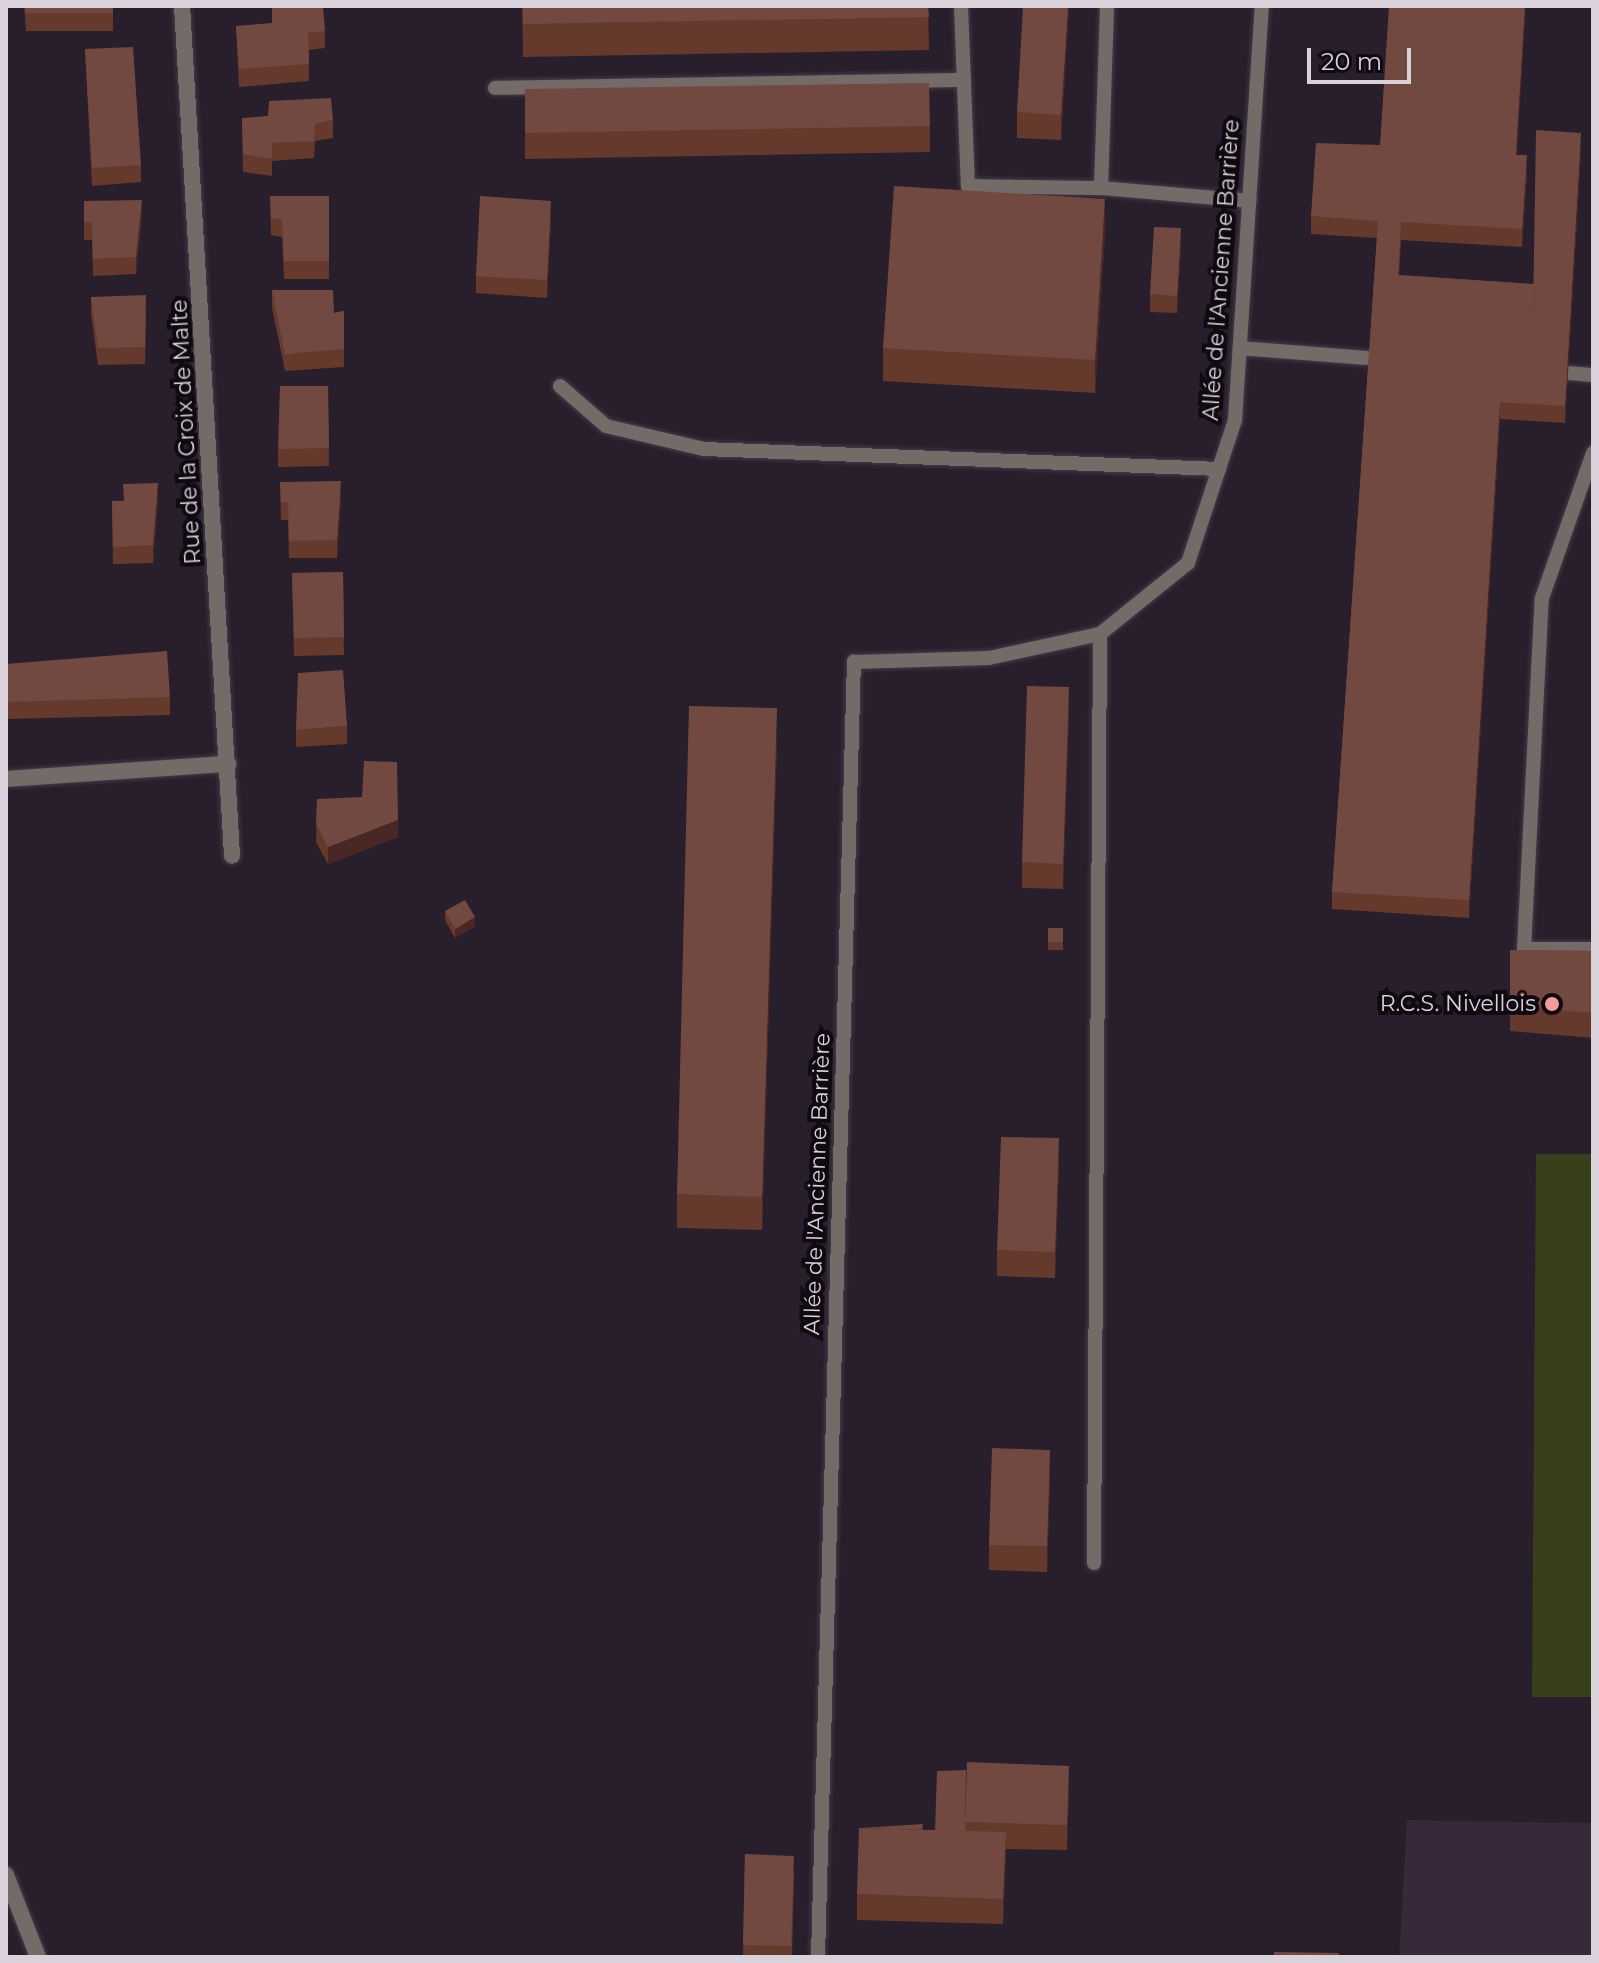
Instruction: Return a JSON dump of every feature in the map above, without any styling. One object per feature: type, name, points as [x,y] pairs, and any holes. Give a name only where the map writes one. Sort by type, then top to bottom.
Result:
[{"type":"street","name":"Rue de la Croix de Malte","points":[[182,6],[232,856]]},
{"type":"street","points":[[6,779],[228,764]]},
{"type":"street","points":[[6,1875],[38,1957]]},
{"type":"lane","points":[[961,6],[968,186],[1101,188],[1249,201]]},
{"type":"lane","points":[[1101,188],[1107,6]]},
{"type":"lane","name":"Allée de l'Ancienne Barrière","points":[[818,1957],[854,662],[989,658],[1100,634],[1188,563],[1235,420],[1262,6]]},
{"type":"lane","points":[[495,88],[964,80]]},
{"type":"lane","points":[[1240,348],[1367,358]]},
{"type":"lane","points":[[1568,373],[1593,375]]},
{"type":"lane","points":[[560,386],[606,426],[704,449],[1219,469]]},
{"type":"lane","points":[[1590,949],[1524,949],[1542,598],[1593,453]]},
{"type":"lane","points":[[1094,1563],[1100,634]]},
{"type":"shaded area","points":[[1407,1820],[1593,1823],[1593,1957],[1399,1957]]},
{"type":"green space","points":[[1536,1154],[1593,1154],[1593,1697],[1532,1697]]},
{"type":"building","points":[[25,6],[113,6],[113,13],[26,13]]},
{"type":"building","points":[[272,6],[323,6],[325,31],[308,33],[309,64],[239,69],[236,26],[272,23]]},
{"type":"building","points":[[523,6],[928,6],[929,17],[523,24]]},
{"type":"building","points":[[1023,6],[1068,6],[1061,115],[1017,112]]},
{"type":"building","points":[[1389,6],[1525,6],[1516,155],[1527,155],[1522,229],[1401,222],[1398,275],[1533,284],[1533,314],[1536,130],[1581,133],[1565,406],[1500,402],[1469,900],[1332,892],[1378,221],[1311,216],[1316,143],[1380,145]]},
{"type":"building","points":[[133,47],[141,165],[92,168],[85,49]]},
{"type":"building","points":[[929,83],[930,126],[525,133],[525,89]]},
{"type":"building","points":[[331,98],[333,120],[315,124],[314,141],[272,143],[272,159],[243,154],[242,118],[268,116],[269,101]]},
{"type":"building","points":[[894,186],[1105,199],[1095,360],[883,348]]},
{"type":"building","points":[[270,196],[329,196],[329,261],[284,261],[282,219],[271,218]]},
{"type":"building","points":[[480,196],[551,201],[547,280],[476,276]]},
{"type":"building","points":[[142,200],[136,257],[93,259],[92,223],[84,222],[84,201]]},
{"type":"building","points":[[1154,227],[1181,228],[1177,296],[1150,294]]},
{"type":"building","points":[[272,290],[333,290],[334,313],[344,311],[344,349],[285,354]]},
{"type":"building","points":[[146,295],[145,347],[98,348],[91,297]]},
{"type":"building","points":[[280,386],[328,386],[329,448],[278,449]]},
{"type":"building","points":[[341,481],[337,540],[289,541],[288,502],[281,502],[280,482]]},
{"type":"building","points":[[158,483],[153,545],[113,547],[112,501],[124,501],[123,484]]},
{"type":"building","points":[[343,572],[344,637],[294,638],[292,573]]},
{"type":"building","points":[[167,651],[170,697],[6,702],[6,664]]},
{"type":"building","points":[[343,670],[347,726],[296,730],[298,673]]},
{"type":"building","points":[[1027,686],[1069,687],[1063,864],[1022,862]]},
{"type":"building","points":[[689,706],[777,708],[762,1197],[677,1194]]},
{"type":"building","points":[[364,761],[397,762],[398,820],[328,847],[316,824],[317,799],[362,797]]},
{"type":"building","points":[[465,900],[475,917],[455,929],[445,911]]},
{"type":"building","points":[[1048,928],[1063,928],[1063,942],[1048,942]]},
{"type":"building","points":[[1510,950],[1593,951],[1593,1013],[1510,1006]]},
{"type":"building","points":[[1001,1137],[1059,1138],[1055,1252],[997,1250]]},
{"type":"building","points":[[992,1448],[1050,1450],[1047,1546],[989,1545]]},
{"type":"building","points":[[967,1762],[1069,1766],[1067,1825],[965,1822]]},
{"type":"building","points":[[966,1770],[965,1831],[935,1830],[937,1771]]},
{"type":"building","points":[[923,1824],[922,1830],[860,1828]]},
{"type":"building","points":[[859,1828],[1006,1832],[1003,1899],[857,1894]]},
{"type":"building","points":[[745,1854],[794,1856],[791,1946],[743,1945]]},
{"type":"building","points":[[1274,1952],[1339,1953],[1339,1957],[1274,1957]]},
{"type":"place","name":"R.C.S. Nivellois","points":[[1552,1004]]}]
